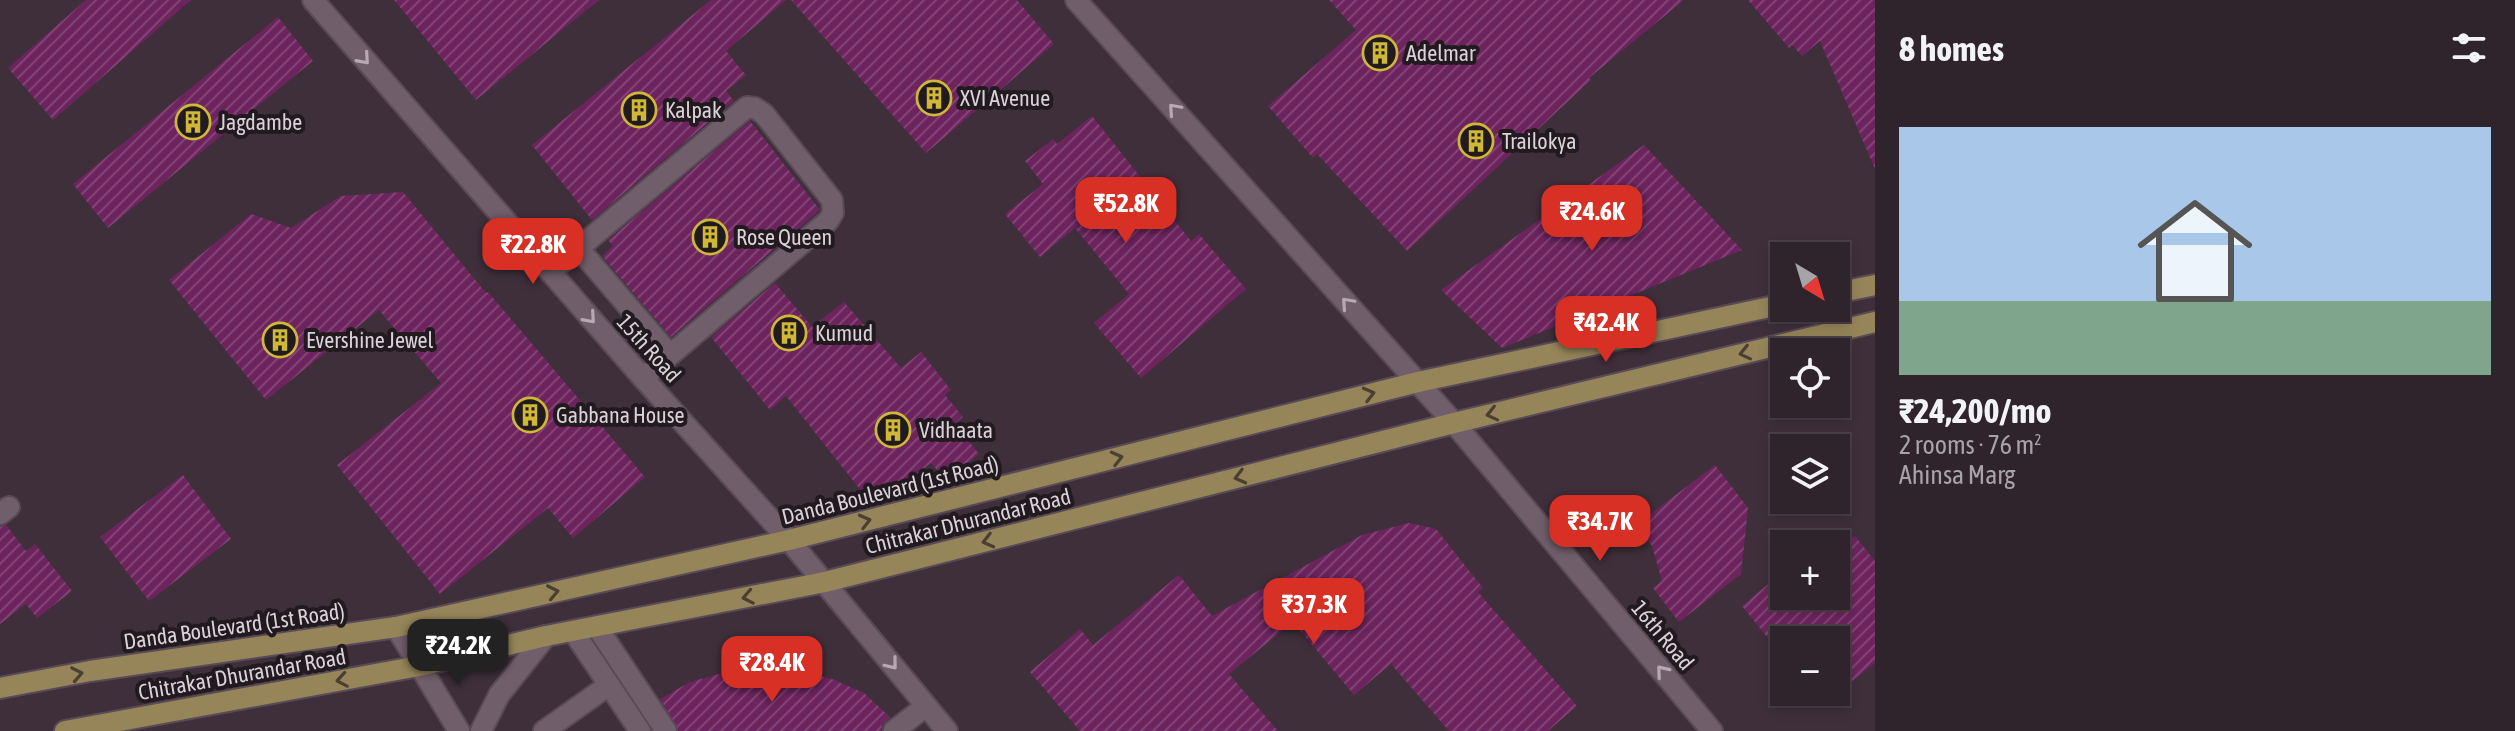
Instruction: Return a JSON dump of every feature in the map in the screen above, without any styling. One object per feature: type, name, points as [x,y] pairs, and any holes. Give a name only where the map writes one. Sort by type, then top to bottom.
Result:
[{"type":"main road","points":[[1850,290],[1875,285]]},
{"type":"main road","name":"Danda Boulevard (1st Road)","points":[[0,688],[90,671],[396,627],[789,540],[1418,382],[1770,307]]},
{"type":"main road","name":"Chitrakar Dhurandar Road","points":[[65,731],[419,666],[546,636],[825,582],[1454,423],[1875,322]]},
{"type":"street","name":"15th Road","points":[[313,0],[643,378],[789,540],[947,731]]},
{"type":"street","name":"16th Road","points":[[1076,0],[1454,423],[1712,731]]},
{"type":"street","points":[[550,272],[747,107],[764,114],[832,200],[833,213],[828,221],[643,378]]},
{"type":"street","points":[[579,249],[670,355]]},
{"type":"street","points":[[396,627],[459,731]]},
{"type":"street","points":[[597,627],[666,731]]},
{"type":"street","points":[[573,631],[640,731]]},
{"type":"street","points":[[481,731],[499,695],[546,636]]},
{"type":"street","points":[[544,731],[609,685]]},
{"type":"street","points":[[894,731],[926,706]]},
{"type":"building","points":[[86,0],[191,0],[53,120],[8,68]]},
{"type":"building","points":[[394,0],[599,0],[476,100]]},
{"type":"building","name":"Kalpak","points":[[711,0],[786,0],[726,51],[746,75],[726,91],[734,101],[592,220],[532,145]]},
{"type":"building","name":"XVI Avenue","points":[[791,0],[1017,0],[1054,44],[926,153]]},
{"type":"building","points":[[1329,0],[1684,0],[1589,78],[1591,80],[1407,251],[1317,154],[1313,158],[1268,106],[1356,30]]},
{"type":"building","points":[[1748,0],[1875,0],[1875,169],[1820,41],[1802,56],[1792,45],[1789,48]]},
{"type":"building","name":"Jagdambe","points":[[278,17],[313,61],[108,228],[73,184]]},
{"type":"building","points":[[1092,116],[1191,241],[1199,234],[1246,289],[1141,378],[1094,323],[1129,294],[1075,228],[1040,257],[1005,214],[1043,184],[1025,161],[1053,139],[1057,144]]},
{"type":"building","name":"Rose Queen","points":[[750,121],[820,210],[671,337],[602,256],[613,246],[608,240]]},
{"type":"building","points":[[1644,145],[1742,250],[1502,348],[1441,290]]},
{"type":"building","points":[[403,192],[645,477],[573,538],[548,508],[440,594],[337,465],[441,383],[379,310],[266,400],[169,280],[251,214],[291,228],[341,196]]},
{"type":"building","points":[[775,283],[812,327],[844,302],[901,368],[921,352],[951,390],[945,395],[963,417],[955,424],[979,454],[946,480],[931,463],[894,492],[886,482],[866,497],[786,396],[770,410],[711,337]]},
{"type":"building","points":[[1715,465],[1748,508],[1741,574],[1679,622],[1653,588],[1662,581],[1652,546],[1636,525]]},
{"type":"building","points":[[183,475],[231,539],[149,601],[100,537]]},
{"type":"building","points":[[1409,523],[1436,529],[1483,588],[1478,592],[1577,706],[1548,731],[1449,731],[1391,664],[1354,695],[1293,622],[1229,674],[1278,731],[1080,731],[1030,672],[1080,629],[1093,645],[1179,575],[1212,616],[1362,535]]},
{"type":"building","points":[[6,525],[26,551],[35,544],[72,591],[37,618],[26,604],[0,624],[0,527]]},
{"type":"building","points":[[1855,536],[1875,561],[1875,663],[1850,683],[1850,626],[1770,626],[1770,641],[1742,606],[1770,583],[1770,610],[1850,610],[1850,540]]},
{"type":"building","points":[[738,669],[789,669],[832,679],[864,693],[890,717],[882,725],[881,731],[679,731],[660,699],[690,682]]},
{"type":"place","name":"Adelmar","points":[[1380,53]]},
{"type":"place","name":"XVI Avenue","points":[[934,98]]},
{"type":"place","name":"Kalpak","points":[[639,110]]},
{"type":"place","name":"Jagdambe","points":[[193,122]]},
{"type":"place","name":"Trailokya","points":[[1476,141]]},
{"type":"place","name":"Rose Queen","points":[[710,237]]},
{"type":"place","name":"Kumud","points":[[789,333]]},
{"type":"place","name":"Evershine Jewel","points":[[280,340]]},
{"type":"place","name":"Gabbana House","points":[[530,415]]},
{"type":"place","name":"Vidhaata","points":[[893,430]]}]
